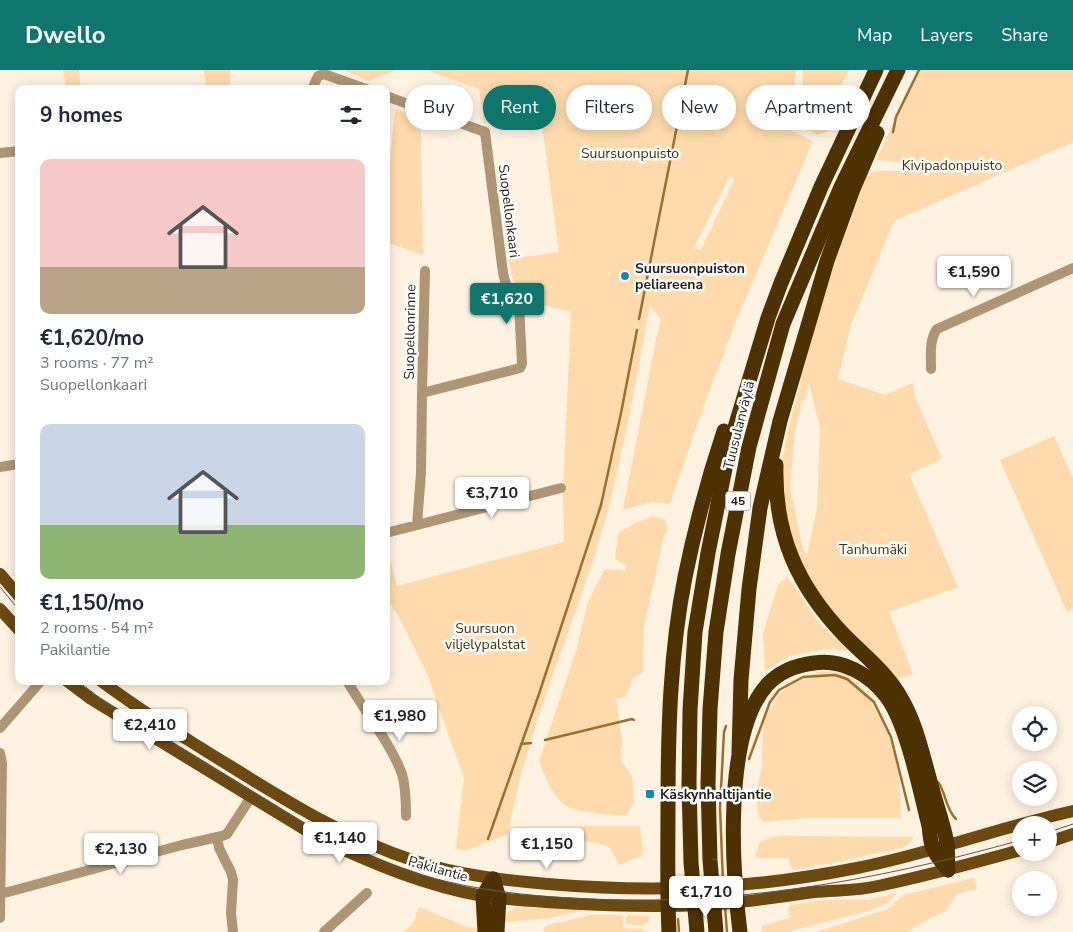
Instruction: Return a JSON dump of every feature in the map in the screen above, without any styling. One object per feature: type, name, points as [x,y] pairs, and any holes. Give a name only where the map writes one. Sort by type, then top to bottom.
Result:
[{"type":"highway","name":"Tuusulanväylä","points":[[697,932],[691,862],[689,785],[690,710],[695,632],[730,444],[768,318],[798,240],[876,70]]},
{"type":"highway","name":"Tuusulanväylä","points":[[716,932],[709,850],[710,709],[716,632],[728,554],[749,447],[783,324],[841,187],[898,70]]},
{"type":"highway","points":[[740,932],[734,860],[734,794],[739,752],[749,589],[760,508],[780,421],[830,252],[853,188],[897,88],[902,70]]},
{"type":"highway","points":[[669,932],[667,900],[668,728],[675,651],[685,578],[703,500],[739,384],[768,318]]},
{"type":"highway","points":[[780,421],[776,467],[776,498],[787,547],[798,574],[830,620],[886,676],[902,699],[913,724],[921,750],[940,847]]},
{"type":"highway","points":[[739,752],[752,709],[768,684],[779,675],[796,666],[818,662],[831,662],[855,669],[875,684],[887,698],[900,723],[910,752],[929,825],[940,847],[948,870]]},
{"type":"highway","points":[[485,932],[483,896],[493,879]]},
{"type":"highway","points":[[493,879],[499,898],[497,932]]},
{"type":"highway","points":[[662,932],[667,900]]},
{"type":"main road","points":[[0,574],[15,591]]},
{"type":"main road","points":[[0,609],[15,626]]},
{"type":"main road","name":"Pakilantie","points":[[72,685],[91,699],[322,840],[410,877],[483,896],[602,905],[706,904],[877,887],[948,870]]},
{"type":"main road","name":"Pakilantie","points":[[106,685],[140,711],[330,826],[368,844],[444,870],[493,879],[598,888],[642,890],[705,888],[765,883],[858,868],[892,861],[940,847]]},
{"type":"main road","points":[[940,847],[1073,811]]},
{"type":"main road","points":[[1057,839],[1073,834]]},
{"type":"main road","points":[[948,870],[1012,852]]},
{"type":"street","points":[[314,85],[318,76],[324,74],[355,85]]},
{"type":"street","name":"Suopellonkaari","points":[[390,97],[485,132],[503,273],[506,285],[516,295],[519,304],[522,364],[520,368],[422,392]]},
{"type":"street","points":[[0,153],[15,151]]},
{"type":"street","points":[[931,369],[930,351],[933,335],[937,328],[1073,268]]},
{"type":"street","name":"Suopellonrinne","points":[[422,392],[425,271]]},
{"type":"street","points":[[417,525],[421,473],[422,392]]},
{"type":"street","points":[[0,467],[15,465]]},
{"type":"street","points":[[390,532],[561,488]]},
{"type":"street","points":[[0,728],[37,685]]},
{"type":"street","points":[[349,685],[392,752],[402,774],[406,790],[406,816]]},
{"type":"street","points":[[0,753],[2,762],[0,918]]},
{"type":"street","points":[[1,893],[227,834],[251,797]]},
{"type":"street","points":[[216,837],[219,848],[231,872],[233,932]]},
{"type":"street","points":[[324,932],[367,893]]},
{"type":"green space","points":[[63,70],[79,70],[81,85],[65,85]]},
{"type":"green space","points":[[204,70],[230,70],[230,85],[206,85]]},
{"type":"green space","points":[[345,70],[396,70],[368,81]]},
{"type":"green space","name":"Suursuonpuisto","points":[[427,70],[796,70],[794,85],[746,85],[746,130],[790,130],[813,141],[734,326],[670,504],[652,502],[623,510],[661,320],[650,305],[627,428],[606,519],[536,726],[515,798],[508,834],[465,851],[456,849],[464,778],[427,674],[398,615],[390,604],[390,559],[397,586],[564,542],[563,493],[571,312],[526,300],[524,294],[512,278],[509,259],[559,252],[543,130],[556,130],[556,85],[483,85],[483,116],[479,89],[473,87],[473,85],[468,85]],"holes":[[[730,176],[734,180],[701,250],[694,248]]]},
{"type":"green space","points":[[803,70],[849,70],[841,85],[803,85]]},
{"type":"green space","points":[[920,70],[1073,70],[1073,142],[894,221],[851,325],[838,379],[885,395],[913,383],[915,397],[942,459],[909,474],[958,587],[889,612],[913,674],[896,680],[827,607],[799,562],[788,527],[782,492],[782,461],[788,430],[822,299],[867,173],[917,171],[920,164],[876,160]],"holes":[[[809,383],[820,427],[817,508],[807,555],[803,550],[790,487],[795,430],[801,404],[805,398]]]},
{"type":"green space","points":[[395,109],[405,113],[405,130],[420,130],[423,255],[390,243],[390,162]]},
{"type":"green space","points":[[809,130],[827,130],[827,132],[817,135]]},
{"type":"green space","points":[[1054,436],[1073,478],[1073,609],[1067,612],[1000,460]]},
{"type":"green space","points":[[654,516],[665,520],[668,530],[664,536],[644,626],[643,672],[633,678],[626,696],[616,699],[622,741],[621,760],[632,777],[634,803],[625,816],[577,810],[565,805],[555,795],[539,761],[576,651],[588,601],[605,569],[626,570],[626,565],[615,559],[618,533],[639,521]]},
{"type":"green space","points":[[787,577],[822,626],[849,651],[829,649],[789,656],[765,671],[763,633],[778,585]]},
{"type":"green space","points":[[822,671],[847,674],[868,693],[887,730],[899,772],[901,818],[808,818],[764,822],[758,816],[756,793],[762,767],[763,723],[778,695],[800,678]]},
{"type":"green space","points":[[585,826],[640,826],[643,855],[619,865],[610,847],[594,842],[578,841],[568,835],[573,829]]},
{"type":"green space","points":[[772,837],[913,837],[913,839],[901,848],[793,870],[789,858],[761,858],[755,856],[760,842]]},
{"type":"green space","points":[[974,878],[977,889],[956,894],[946,911],[914,927],[909,932],[816,932],[888,909],[903,895]]},
{"type":"green space","points":[[897,893],[888,903],[872,910],[787,932],[764,932],[761,929],[762,926],[790,918],[788,908],[791,905],[824,900],[867,900]]},
{"type":"green space","points":[[419,907],[467,927],[477,928],[479,932],[403,932],[413,924]]},
{"type":"green space","points":[[518,907],[582,911],[549,918],[506,922],[504,920],[508,912]]},
{"type":"green space","points":[[591,915],[621,915],[623,917],[623,928],[642,929],[647,932],[544,932],[544,928],[547,925]]},
{"type":"green space","points":[[628,915],[650,916],[649,921],[642,926],[626,924],[626,917]]},
{"type":"waterway","points":[[639,319],[688,70]]},
{"type":"waterway","points":[[893,132],[896,117],[919,70]]},
{"type":"waterway","points":[[488,839],[539,694],[601,505],[637,330]]},
{"type":"waterway","points":[[749,759],[770,702],[779,690],[803,677],[835,675],[847,679],[874,702],[891,737],[909,810]]},
{"type":"waterway","points":[[545,740],[634,720]]},
{"type":"waterway","points":[[723,882],[720,808],[724,732],[726,726]]},
{"type":"waterway","points":[[521,744],[531,743]]},
{"type":"waterway","points":[[938,782],[950,811],[956,819]]},
{"type":"waterway","points":[[725,907],[727,932]]},
{"type":"waterway","points":[[678,919],[679,932]]},
{"type":"tram line","points":[[0,587],[15,605]]},
{"type":"tram line","points":[[83,685],[150,731],[302,822],[341,843],[403,869],[473,887],[544,896],[626,900],[684,899],[741,895],[853,879],[909,868],[1012,842]]},
{"type":"tram line","points":[[1057,829],[1073,824]]},
{"type":"place","name":"Suursuonpuiston peliareena","points":[[625,276]]},
{"type":"place","name":"Käskynhaltijantie","points":[[650,794]]},
{"type":"park label","name":"Kivipadonpuisto","points":[[952,165]]},
{"type":"park label","name":"Tanhumäki","points":[[873,549]]},
{"type":"park label","name":"Suursuon viljelypalstat","points":[[485,636]]}]
